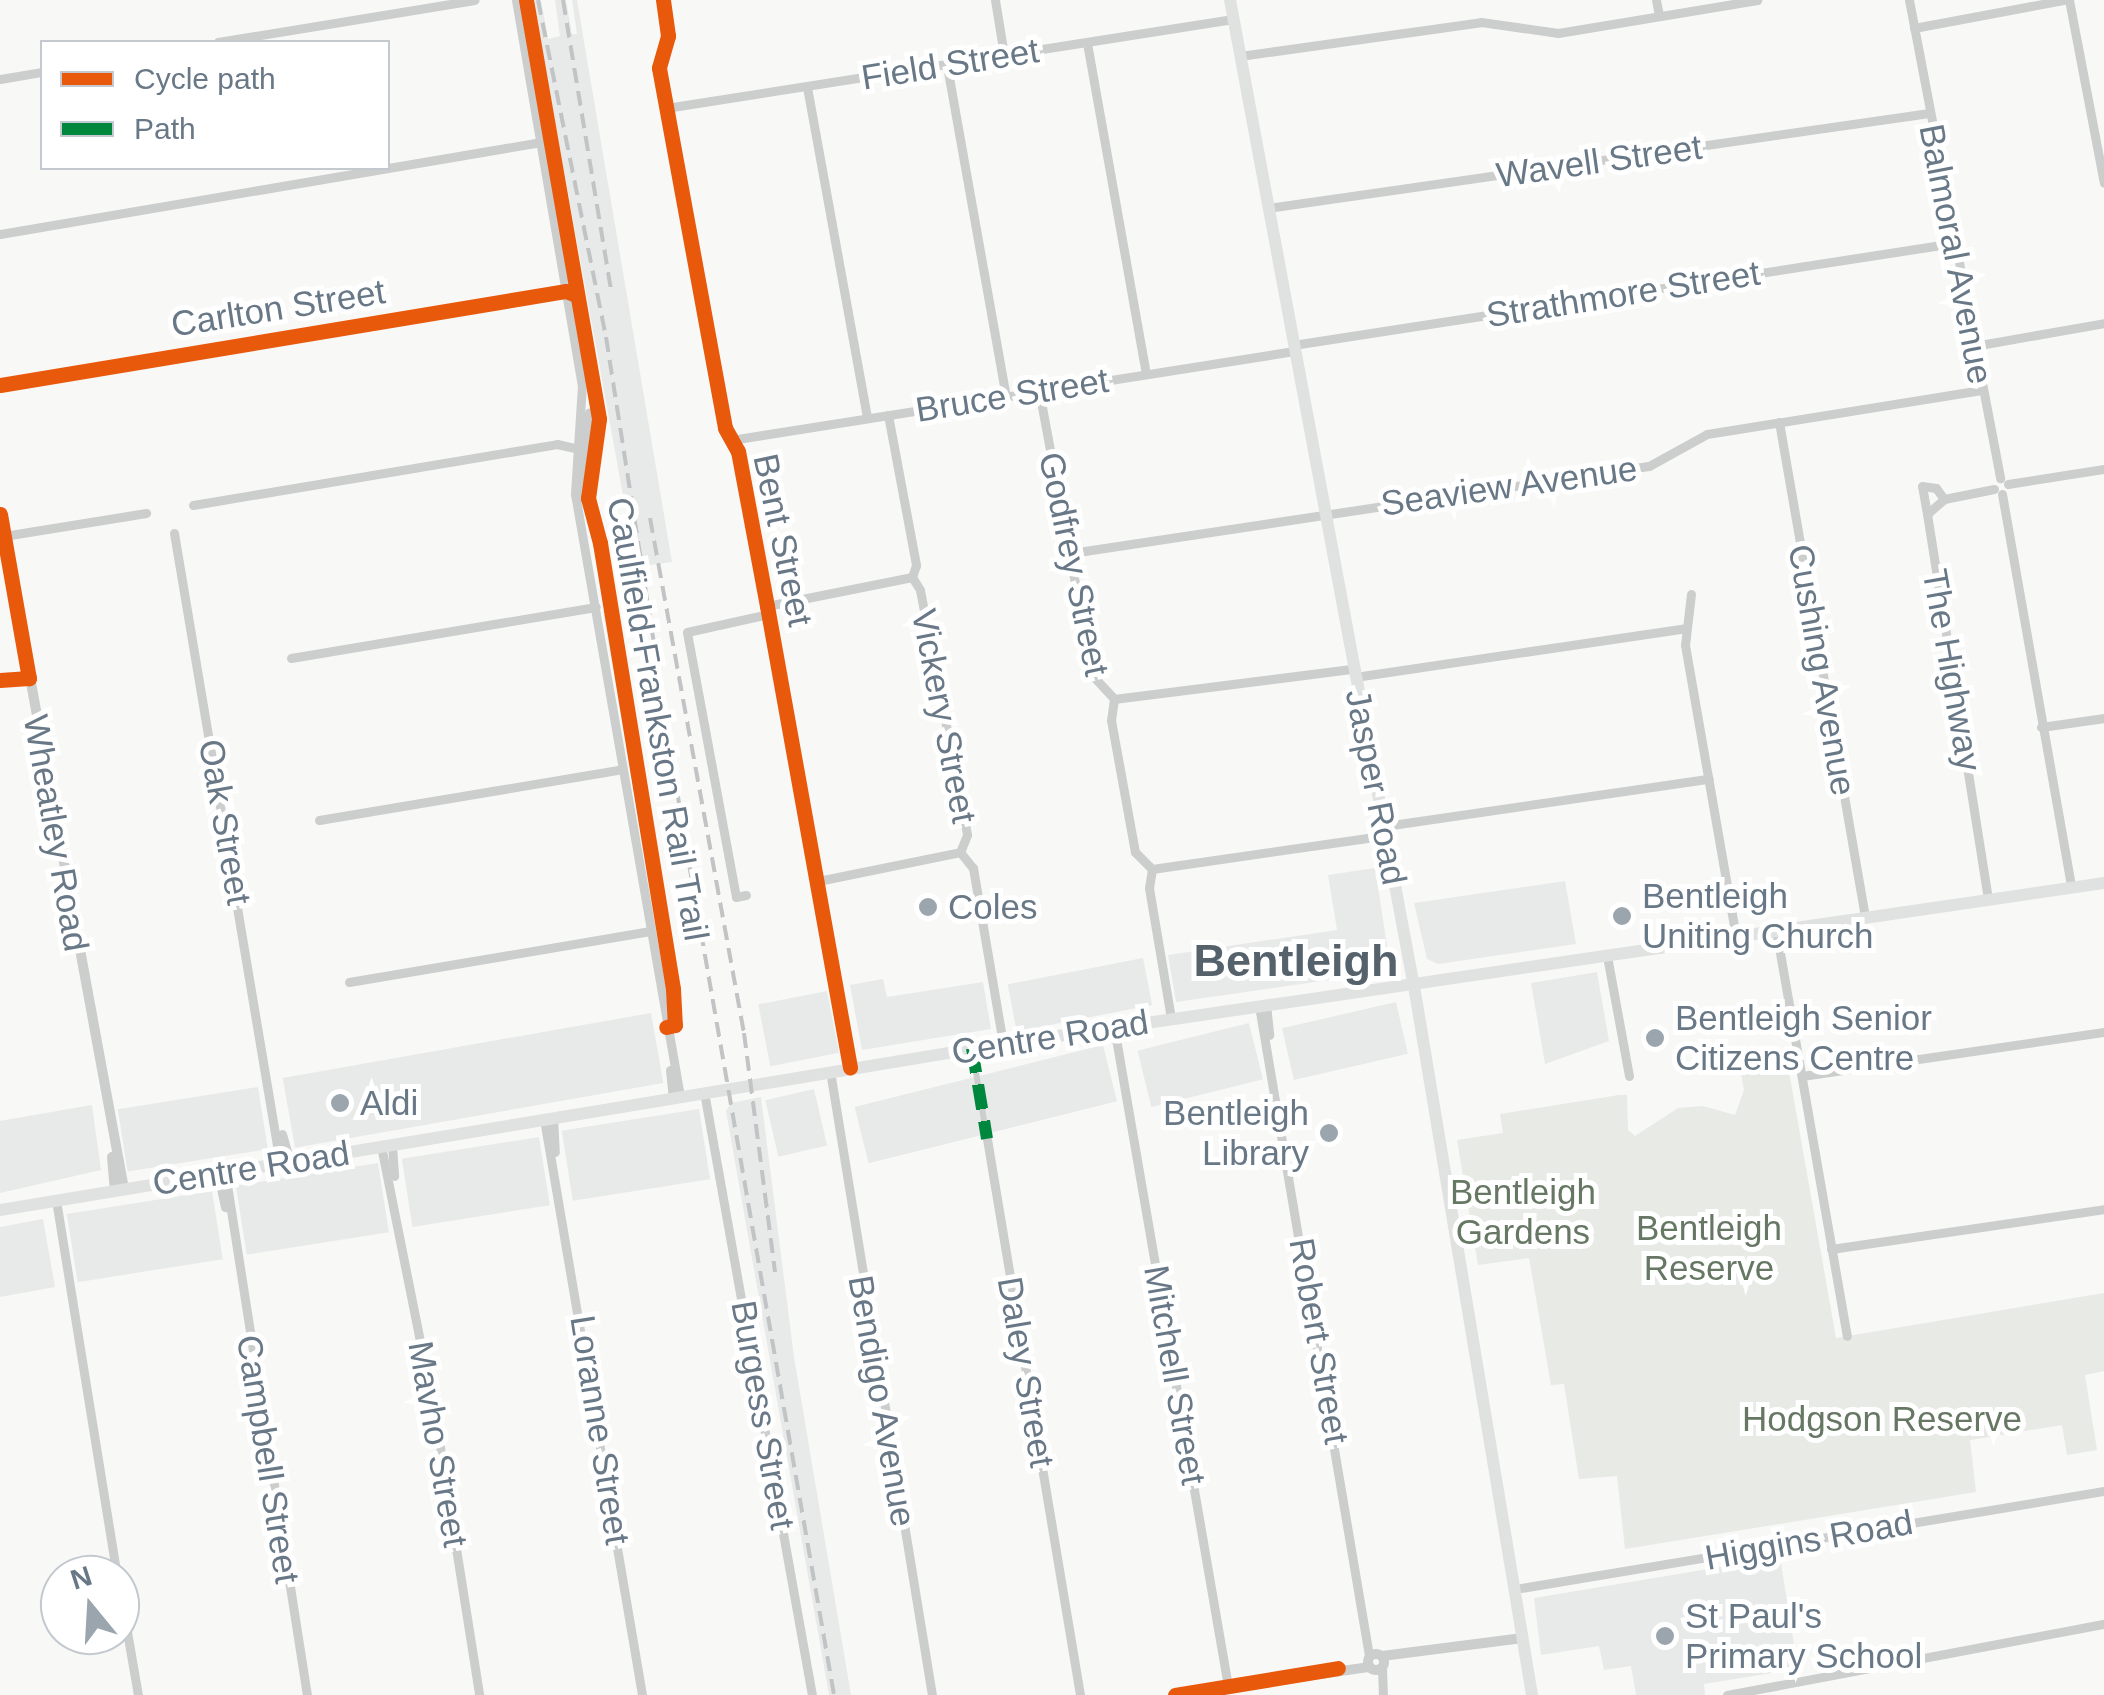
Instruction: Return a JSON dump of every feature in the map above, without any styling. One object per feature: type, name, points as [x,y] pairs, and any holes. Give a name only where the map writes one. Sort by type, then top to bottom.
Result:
[{"type":"main road","name":"Jasper Road","points":[[1230,0],[1414,983],[1532,1695]]},
{"type":"main road","name":"Centre Road","points":[[0,1210],[972,1048],[2104,883]]},
{"type":"street","points":[[230,40],[474,0]]},
{"type":"street","points":[[516,0],[591,428],[583,450],[579,508],[677,1096]]},
{"type":"street","name":"Bent Street","points":[[663,0],[668,36],[659,64],[666,108],[768,610],[853,1067]]},
{"type":"street","points":[[996,0],[1004,56]]},
{"type":"street","points":[[1656,0],[1659,16]]},
{"type":"street","points":[[1240,56],[1481,22],[1558,32],[1756,0]]},
{"type":"street","name":"Balmoral Avenue","points":[[1908,0],[2001,486],[2071,888]]},
{"type":"street","points":[[1914,28],[2066,0],[2104,184]]},
{"type":"street","name":"Field Street","points":[[666,108],[1233,19]]},
{"type":"street","points":[[1087,43],[1146,373]]},
{"type":"street","points":[[947,66],[1006,396]]},
{"type":"street","points":[[0,79],[40,72]]},
{"type":"street","points":[[807,86],[867,418]]},
{"type":"street","name":"Wavell Street","points":[[1268,208],[1929,113]]},
{"type":"street","points":[[390,168],[541,142]]},
{"type":"street","points":[[0,234],[376,170]]},
{"type":"street","name":"Strathmore Street","points":[[1293,348],[1954,243]]},
{"type":"street","name":"Carlton Street","points":[[0,385],[566,291]]},
{"type":"street","points":[[1974,346],[2104,323]]},
{"type":"street","name":"Bruce Street","points":[[731,440],[1293,348]]},
{"type":"street","name":"Seaview Avenue","points":[[1078,552],[1650,466],[1707,434],[1982,390]]},
{"type":"street","name":"Godfrey Street","points":[[1038,391],[1066,538],[1078,552],[1073,572],[1092,675],[1114,699],[1110,717],[1136,852],[1152,870],[1171,1018]]},
{"type":"street","name":"Vickery Street","points":[[888,416],[916,565],[912,577],[920,590],[967,834],[960,852],[973,868],[1006,1043]]},
{"type":"street","name":"Cushing Avenue","points":[[1779,422],[1865,918]]},
{"type":"street","points":[[193,505],[557,444],[583,450]]},
{"type":"street","points":[[1927,514],[1944,499],[2104,469]]},
{"type":"street","points":[[1927,514],[1922,486],[1936,488],[1944,499]]},
{"type":"street","points":[[4,536],[146,513]]},
{"type":"street","name":"Wheatley Road","points":[[0,514],[119,1190]]},
{"type":"street","name":"The Highway","points":[[1927,514],[1988,899]]},
{"type":"street","name":"Oak Street","points":[[174,533],[285,1162]]},
{"type":"street","points":[[746,895],[736,897],[687,632],[912,577]]},
{"type":"street","points":[[1691,594],[1685,628],[1736,936]]},
{"type":"street","points":[[290,658],[596,607]]},
{"type":"street","points":[[1114,699],[1354,673],[1685,628]]},
{"type":"street","points":[[2042,727],[2104,718]]},
{"type":"street","points":[[319,820],[623,769]]},
{"type":"street","points":[[1152,870],[1709,778]]},
{"type":"street","points":[[818,881],[960,852]]},
{"type":"street","points":[[1776,930],[1847,1336]]},
{"type":"street","points":[[350,982],[650,931]]},
{"type":"street","points":[[1607,956],[1629,1076]]},
{"type":"street","name":"Robert Street","points":[[1262,1005],[1368,1634],[1383,1692]]},
{"type":"street","name":"Mitchell Street","points":[[1117,1026],[1234,1689]]},
{"type":"street","points":[[1802,1076],[2104,1032]]},
{"type":"street","name":"Daley Street","points":[[972,1048],[1080,1695]]},
{"type":"street","name":"Bendigo Avenue","points":[[826,1071],[932,1695]]},
{"type":"street","name":"Burgess Street","points":[[712,1090],[715,1136],[812,1695]]},
{"type":"street","name":"Loranne Street","points":[[548,1118],[642,1695]]},
{"type":"street","name":"Mavho Street","points":[[386,1146],[479,1695]]},
{"type":"street","name":"Campbell Street","points":[[222,1173],[307,1695]]},
{"type":"street","points":[[52,1201],[114,1555]]},
{"type":"street","points":[[1831,1249],[2104,1209]]},
{"type":"street","name":"Higgins Road","points":[[1514,1589],[2104,1491]]},
{"type":"street","points":[[1727,1695],[2104,1624]]},
{"type":"street","points":[[1175,1695],[1234,1689],[1522,1638]]},
{"type":"street","points":[[131,1655],[138,1695]]},
{"type":"shaded area","points":[[533,0],[541,0],[548,39],[560,36],[555,0],[566,0],[572,34],[577,34],[572,0],[577,0],[672,562],[636,567]]},
{"type":"shaded area","points":[[1375,868],[1391,971],[1176,1002],[1168,955],[1337,930],[1328,875]]},
{"type":"shaded area","points":[[1565,881],[1576,944],[1438,964],[1427,959],[1414,903]]},
{"type":"shaded area","points":[[1143,958],[1152,1005],[1017,1031],[1008,984]]},
{"type":"shaded area","points":[[1597,972],[1609,1041],[1545,1064],[1531,983]]},
{"type":"shaded area","points":[[883,979],[887,997],[983,982],[991,1029],[862,1050],[850,985]]},
{"type":"shaded area","points":[[827,991],[839,1053],[770,1066],[758,1004]]},
{"type":"shaded area","points":[[1396,1002],[1408,1054],[1294,1080],[1282,1028]]},
{"type":"shaded area","points":[[651,1013],[663,1083],[295,1148],[283,1078]]},
{"type":"shaded area","points":[[1249,1023],[1263,1079],[1151,1107],[1137,1051]]},
{"type":"shaded area","points":[[1103,1045],[1117,1101],[869,1163],[855,1107]]},
{"type":"shaded area","points":[[258,1087],[268,1149],[128,1171],[118,1109]]},
{"type":"shaded area","points":[[814,1089],[827,1146],[778,1157],[765,1100]]},
{"type":"shaded area","points":[[761,1097],[794,1357],[851,1695],[829,1695],[726,1111],[731,1103]]},
{"type":"shaded area","points":[[92,1105],[101,1170],[0,1193],[0,1121]]},
{"type":"shaded area","points":[[699,1109],[710,1179],[573,1201],[562,1131]]},
{"type":"shaded area","points":[[539,1137],[550,1205],[413,1227],[402,1159]]},
{"type":"shaded area","points":[[378,1163],[389,1232],[247,1255],[236,1186]]},
{"type":"shaded area","points":[[212,1191],[223,1259],[78,1282],[67,1214]]},
{"type":"shaded area","points":[[43,1219],[55,1287],[0,1297],[0,1227]]},
{"type":"shaded area","name":"St Paul's Primary School","points":[[1780,1557],[1798,1669],[1704,1684],[1705,1695],[1636,1695],[1631,1666],[1604,1670],[1599,1646],[1541,1655],[1534,1598]]},
{"type":"green space","points":[[608,608],[660,917],[656,918],[603,611]]},
{"type":"green space","points":[[1788,1066],[1836,1338],[2104,1293],[2104,1371],[2085,1375],[2097,1450],[2067,1455],[2062,1425],[1970,1440],[1976,1492],[1625,1549],[1617,1476],[1579,1479],[1564,1384],[1551,1385],[1529,1258],[1478,1265],[1457,1140],[1503,1133],[1500,1114],[1619,1095],[1627,1095],[1628,1130],[1635,1136],[1678,1108],[1703,1106],[1735,1115],[1744,1090],[1741,1074]]},
{"type":"railway","points":[[538,0],[606,337],[681,818],[834,1695]]},
{"type":"railway","points":[[563,0],[611,291]]},
{"type":"railway","points":[[650,518],[744,1033],[775,1272]]},
{"type":"marked path","points":[[972,1048],[987,1139]]},
{"type":"cycle path","name":"Caulfield-Frankston Rail Trail","points":[[526,0],[599,419],[588,498],[600,543],[673,989],[675,1025],[666,1027]]},
{"type":"cycle path","points":[[663,0],[668,36],[659,68],[725,428],[738,451],[850,1068]]},
{"type":"cycle path","points":[[0,385],[566,291],[576,295]]},
{"type":"cycle path","points":[[0,514],[29,678],[0,680]]},
{"type":"cycle path","points":[[1175,1695],[1338,1668]]},
{"type":"place","name":"Coles","points":[[928,907]]},
{"type":"place","name":"Bentleigh Uniting Church","points":[[1622,916]]},
{"type":"place","name":"Bentleigh Senior Citizens Centre","points":[[1655,1038]]},
{"type":"place","name":"Aldi","points":[[340,1103]]},
{"type":"place","name":"Bentleigh Library","points":[[1329,1133]]},
{"type":"place","name":"St Paul's Primary School","points":[[1665,1636]]},
{"type":"district","name":"Bentleigh","points":[[1296,961]]},
{"type":"park label","name":"Bentleigh Gardens","points":[[1523,1212]]},
{"type":"park label","name":"Bentleigh Reserve","points":[[1709,1248]]},
{"type":"park label","name":"Hodgson Reserve","points":[[1882,1419]]}]
